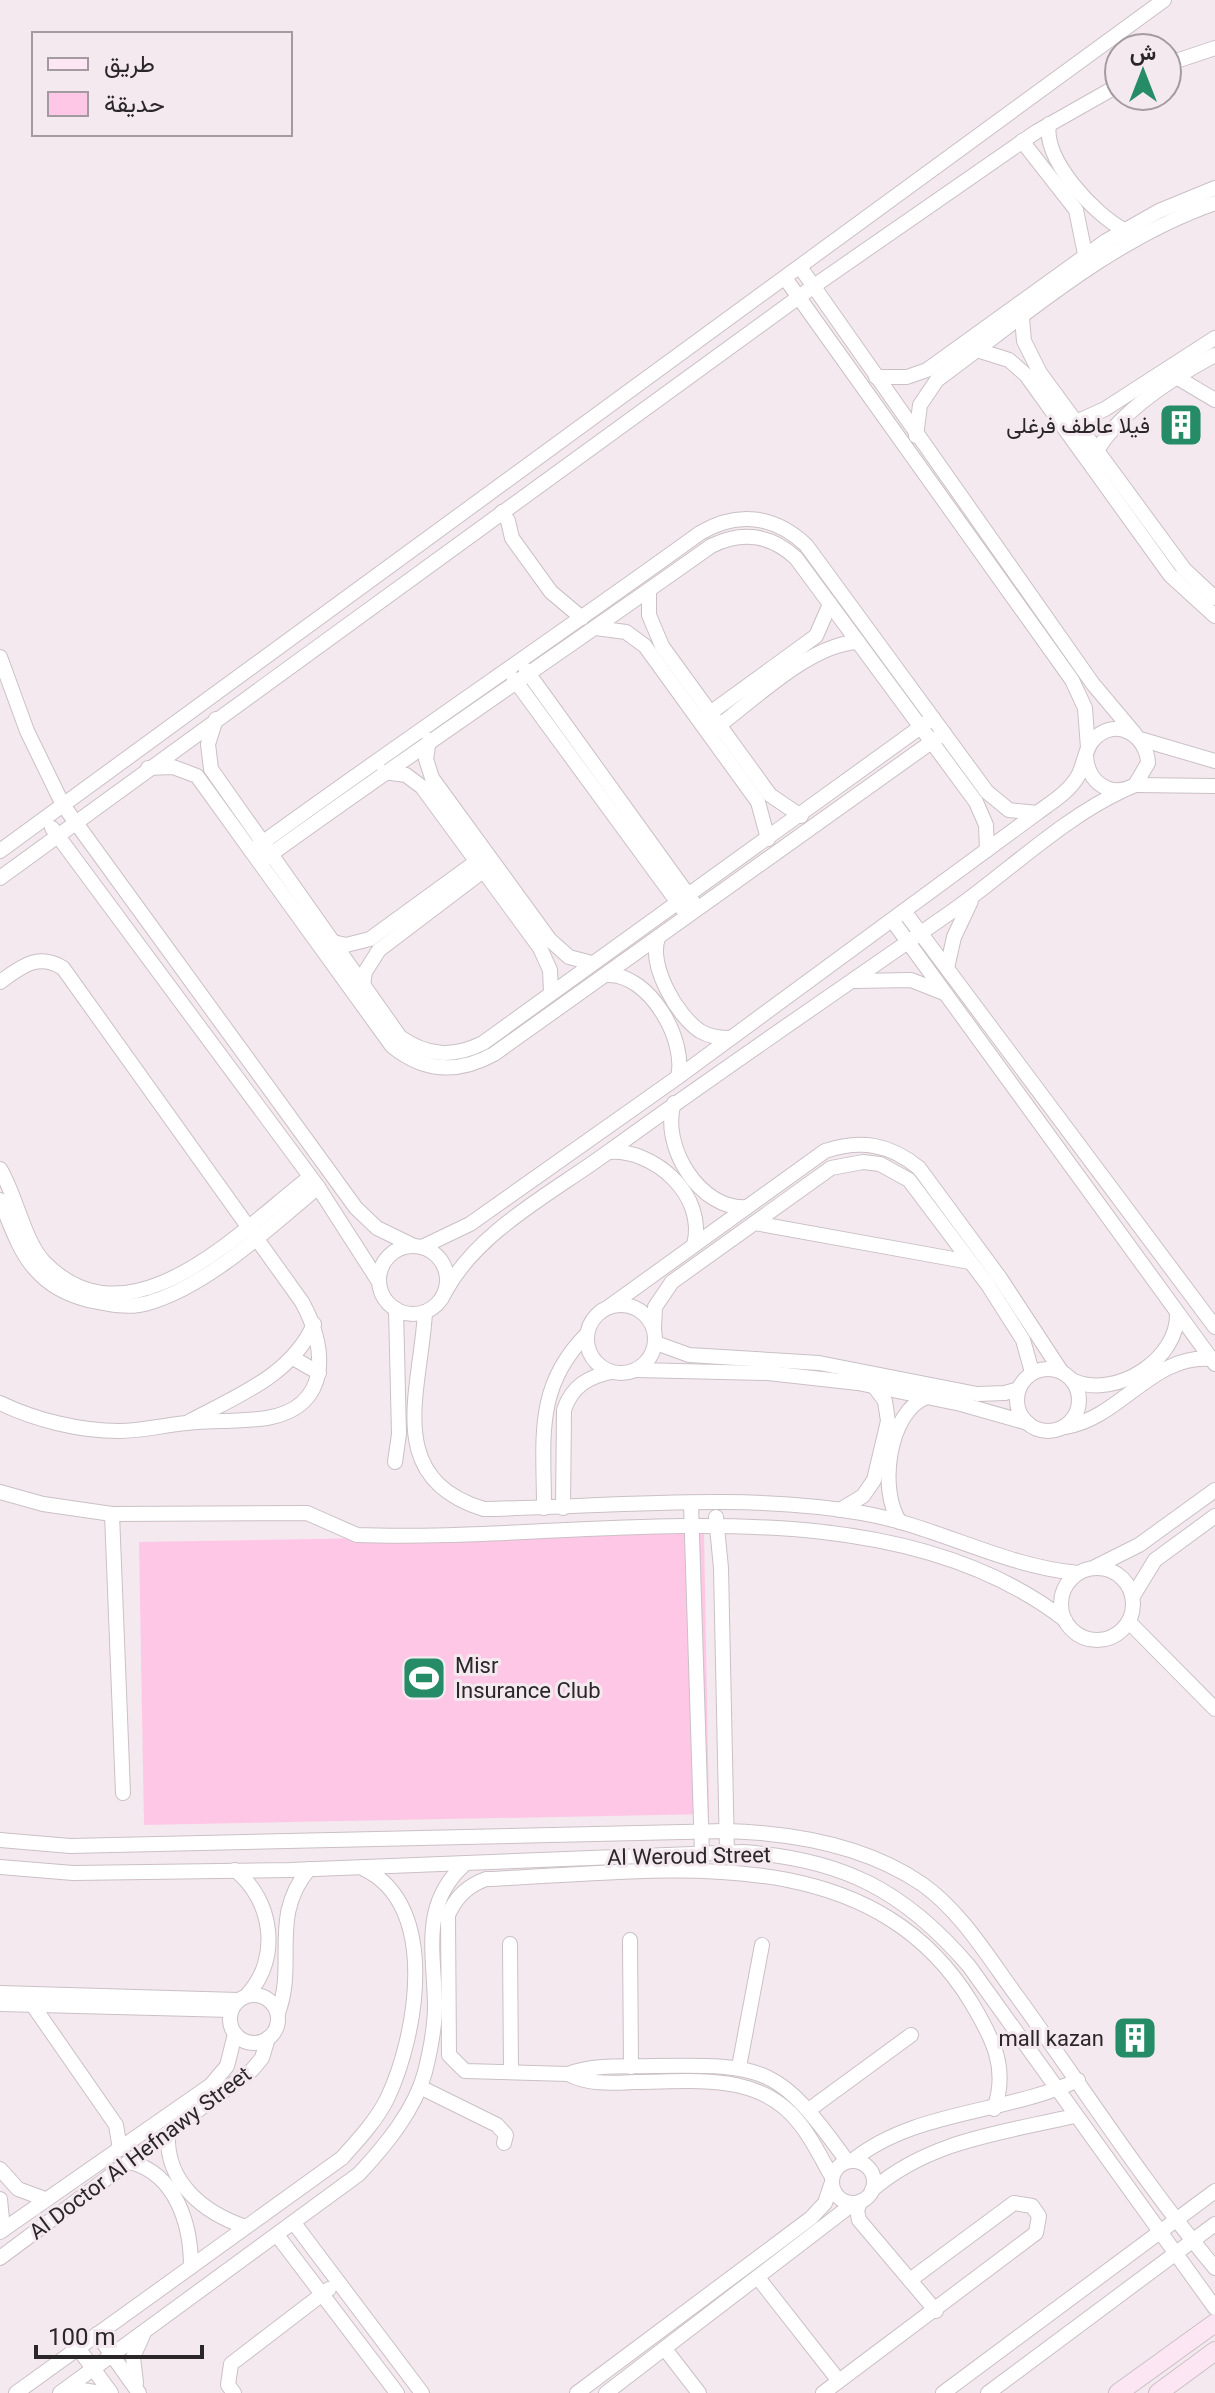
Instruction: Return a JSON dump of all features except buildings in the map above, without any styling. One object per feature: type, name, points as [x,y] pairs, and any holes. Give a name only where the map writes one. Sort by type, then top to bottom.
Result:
[{"type":"main road","points":[[1118,2393],[1215,2323]]},
{"type":"main road","points":[[1158,2393],[1215,2351]]},
{"type":"street","points":[[0,851],[1164,0]]},
{"type":"street","points":[[1183,59],[1215,48]]},
{"type":"street","points":[[0,878],[798,297],[1022,141],[1103,94]]},
{"type":"street","points":[[1049,124],[1049,144],[1090,206],[1124,230]]},
{"type":"street","points":[[1022,141],[1076,210],[1085,254]]},
{"type":"street","points":[[876,377],[907,377],[936,365],[1085,254],[1124,230],[1215,188]]},
{"type":"street","points":[[916,436],[920,405],[930,387],[977,350],[1125,245],[1215,203]]},
{"type":"street","points":[[45,818],[314,1182],[379,1282],[384,1298],[396,1309],[411,1314],[425,1312],[437,1304],[461,1265],[484,1244],[674,1103],[921,933],[1092,808],[1129,787],[1148,763],[1138,736],[1093,684],[800,267]]},
{"type":"street","points":[[785,278],[1072,680],[1085,708],[1086,765],[1096,782],[1104,788],[1215,786]]},
{"type":"street","points":[[1022,318],[1024,341],[1033,363],[1184,569],[1215,598]]},
{"type":"street","points":[[1076,422],[1105,409],[1215,338]]},
{"type":"street","points":[[977,350],[999,355],[1026,375],[1170,575],[1215,616]]},
{"type":"street","points":[[1097,450],[1121,419],[1215,355]]},
{"type":"street","points":[[1178,378],[1215,400]]},
{"type":"street","points":[[502,512],[512,538],[551,592],[582,618]]},
{"type":"street","points":[[261,853],[429,740],[520,673],[582,618],[700,533],[730,519],[763,519],[786,528],[806,545],[938,738],[983,812],[987,850]]},
{"type":"street","points":[[777,543],[786,528]]},
{"type":"street","points":[[261,853],[397,746],[596,628],[725,539],[755,536],[777,543],[796,558],[858,642],[927,722]]},
{"type":"street","points":[[648,571],[653,587],[647,604],[657,636],[758,802],[768,839]]},
{"type":"street","points":[[710,723],[816,636],[830,604]]},
{"type":"street","points":[[596,628],[626,632],[645,646],[770,795],[801,816]]},
{"type":"street","points":[[710,723],[816,654],[836,644],[858,642]]},
{"type":"street","points":[[0,657],[27,731],[63,805],[356,1208],[377,1228],[418,1247],[443,1265],[445,1292]]},
{"type":"street","points":[[520,673],[694,913]]},
{"type":"street","points":[[216,719],[208,744],[211,769],[261,853],[392,1046],[419,1064],[450,1069],[480,1062],[938,738]]},
{"type":"street","points":[[148,768],[173,767],[197,776],[333,942],[400,1037],[426,1051],[440,1054],[455,1053],[483,1043],[927,722]]},
{"type":"street","points":[[379,1282],[382,1266],[392,1254],[418,1247],[470,1224],[678,1077],[1068,790],[1087,752],[1104,731],[1120,729],[1215,761]]},
{"type":"street","points":[[938,738],[997,802],[1023,813],[1037,813]]},
{"type":"street","points":[[429,740],[426,759],[432,778],[540,948],[550,970],[551,992]]},
{"type":"street","points":[[384,772],[406,775],[422,787],[559,951],[592,963]]},
{"type":"street","points":[[333,942],[346,945],[370,939],[485,862]]},
{"type":"street","points":[[363,985],[365,972],[379,950],[485,862]]},
{"type":"street","points":[[947,968],[959,923],[973,896]]},
{"type":"street","points":[[904,911],[1215,1327]]},
{"type":"street","points":[[892,920],[1213,1362]]},
{"type":"street","points":[[658,938],[655,967],[692,1025],[710,1036],[731,1038]]},
{"type":"street","points":[[0,982],[31,961],[42,959],[63,968],[252,1231],[314,1324],[321,1346],[319,1373],[300,1402],[281,1414],[119,1431],[74,1426],[0,1403]]},
{"type":"street","points":[[607,975],[627,976],[643,988],[677,1038],[681,1053],[678,1077]]},
{"type":"street","points":[[851,982],[881,978],[911,980],[947,994]]},
{"type":"street","points":[[674,1103],[669,1133],[675,1152],[715,1202],[725,1206],[747,1207]]},
{"type":"street","points":[[544,1508],[544,1412],[548,1393],[563,1361],[587,1334],[593,1319],[825,1151],[842,1146],[875,1145],[906,1157],[939,1193],[1061,1371],[1074,1381],[1093,1387],[1123,1382],[1169,1346],[1175,1336],[1177,1312]]},
{"type":"street","points":[[608,1152],[640,1155],[660,1165],[691,1205],[696,1220],[694,1245]]},
{"type":"street","points":[[636,1370],[649,1359],[655,1335],[655,1307],[665,1289],[831,1168],[855,1162],[880,1164],[909,1180],[1023,1340],[1032,1372]]},
{"type":"street","points":[[0,1169],[5,1188],[44,1261],[69,1279],[112,1293],[142,1292],[175,1280],[252,1231]]},
{"type":"street","points":[[0,1200],[36,1270],[60,1290],[110,1305],[145,1304],[180,1291],[314,1182]]},
{"type":"street","points":[[755,1223],[970,1262]]},
{"type":"street","points":[[610,1306],[637,1308],[655,1335],[689,1355],[776,1358],[857,1369],[977,1394],[1019,1389],[1032,1372],[1047,1368],[1061,1371]]},
{"type":"street","points":[[395,1462],[399,1434],[396,1309]]},
{"type":"street","points":[[425,1312],[418,1360],[414,1442],[424,1467],[444,1489],[469,1505],[484,1509],[714,1503],[837,1511],[900,1522],[1024,1566],[1117,1574],[1133,1596]]},
{"type":"street","points":[[186,1423],[237,1397],[293,1358],[307,1342],[314,1324]]},
{"type":"street","points":[[587,1334],[592,1357],[611,1372]]},
{"type":"street","points":[[293,1358],[319,1373]]},
{"type":"street","points":[[563,1508],[562,1439],[568,1398],[586,1380],[611,1372],[768,1373],[873,1385],[1028,1423],[1042,1430],[1065,1427],[1102,1415],[1167,1366],[1189,1359],[1213,1362]]},
{"type":"street","points":[[1065,1427],[1079,1406],[1074,1381]]},
{"type":"street","points":[[837,1511],[863,1496],[874,1480],[888,1421],[885,1401],[873,1385]]},
{"type":"street","points":[[1019,1389],[1019,1411],[1028,1423]]},
{"type":"street","points":[[237,1397],[242,1420]]},
{"type":"street","points":[[900,1522],[890,1503],[887,1482],[899,1423],[909,1406],[927,1397]]},
{"type":"street","points":[[1065,1620],[1062,1594],[1084,1571],[1139,1545],[1215,1490]]},
{"type":"street","points":[[0,1492],[43,1504],[112,1514],[307,1513],[357,1535],[716,1526],[807,1531],[916,1550],[1017,1588],[1065,1620],[1078,1634],[1096,1640],[1115,1636],[1129,1622],[1133,1596],[1155,1560],[1215,1516]]},
{"type":"street","points":[[714,1503],[721,1568],[727,1853]]},
{"type":"street","points":[[691,1504],[702,1854]]},
{"type":"street","points":[[112,1514],[123,1793]]},
{"type":"street","points":[[1129,1622],[1215,1709]]},
{"type":"street","name":"Al Weroud Street","points":[[0,1840],[70,1846],[726,1831],[785,1835],[867,1855],[924,1885],[969,1931],[1176,2220],[1215,2268]]},
{"type":"street","points":[[122,1844],[122,1871]]},
{"type":"street","name":"Al Weroud Street","points":[[0,1867],[73,1873],[309,1869],[727,1853],[787,1855],[829,1865],[870,1882],[907,1904],[941,1933],[969,1966],[1215,2308]]},
{"type":"street","points":[[60,2393],[359,2174],[386,2144],[420,2087],[435,2010],[432,1923],[438,1899],[449,1878],[466,1863]]},
{"type":"street","points":[[16,2393],[342,2158],[365,2132],[386,2100],[408,2044],[414,2011],[411,1926],[400,1900],[383,1878],[360,1867]]},
{"type":"street","points":[[235,1870],[257,1892],[268,1920],[265,1964],[239,2002],[230,2023],[235,2034],[251,2043],[268,2038],[277,2026],[285,1980],[287,1909],[295,1888],[309,1869]]},
{"type":"street","points":[[936,2311],[859,2220],[857,2210],[874,2183],[869,2168],[849,2161],[810,2109],[779,2083],[739,2067],[581,2069],[568,2074],[465,2071],[449,2055],[448,1915],[472,1884],[501,1878],[722,1871],[759,1873],[827,1887],[859,1901],[899,1926],[943,1965],[966,1993],[998,2055],[1000,2092],[994,2109]]},
{"type":"street","points":[[630,1940],[631,2067]]},
{"type":"street","points":[[510,1944],[511,2071]]},
{"type":"street","points":[[739,2067],[762,1945]]},
{"type":"street","points":[[0,1993],[239,2002]]},
{"type":"street","points":[[0,2004],[34,2007],[239,2002],[264,1996],[278,2013]]},
{"type":"street","points":[[34,2007],[116,2125],[120,2149]]},
{"type":"street","name":"Al Doctor Al Hefnawy Street","points":[[2,2231],[217,2079],[230,2058],[235,2034]]},
{"type":"street","points":[[810,2109],[911,2035]]},
{"type":"street","name":"Al Doctor Al Hefnawy Street","points":[[0,2258],[252,2070],[262,2058],[268,2038]]},
{"type":"street","points":[[689,2066],[689,2082]]},
{"type":"street","points":[[568,2074],[579,2080],[601,2083],[730,2082],[770,2096],[802,2126],[839,2198],[862,2198]]},
{"type":"street","points":[[577,2393],[811,2218],[825,2203],[832,2181],[849,2161],[867,2149],[909,2130],[994,2109],[1078,2080]]},
{"type":"street","points":[[420,2087],[497,2125],[506,2135],[504,2143]]},
{"type":"street","points":[[606,2393],[906,2164],[946,2146],[1074,2116]]},
{"type":"street","points":[[168,2135],[168,2151],[188,2192],[214,2214],[246,2227]]},
{"type":"street","points":[[130,2162],[148,2167],[177,2201],[188,2233],[191,2267]]},
{"type":"street","points":[[0,2169],[18,2189],[39,2203],[46,2225]]},
{"type":"street","points":[[943,2393],[1215,2191]]},
{"type":"street","points":[[0,2199],[2,2231]]},
{"type":"street","points":[[823,2393],[1036,2233],[1040,2222],[1036,2210],[1026,2203],[1014,2203],[910,2280]]},
{"type":"street","points":[[294,2223],[422,2393]]},
{"type":"street","points":[[988,2393],[1215,2224]]},
{"type":"street","points":[[277,2235],[393,2392]]},
{"type":"street","points":[[759,2279],[839,2381]]},
{"type":"street","points":[[234,2393],[228,2385],[231,2364],[338,2282]]},
{"type":"street","points":[[139,2392],[133,2357],[138,2340],[150,2327]]},
{"type":"street","points":[[361,2345],[377,2333]]},
{"type":"street","points":[[97,2334],[139,2392]]},
{"type":"street","points":[[78,2348],[111,2393]]},
{"type":"street","points":[[665,2349],[699,2393]]},
{"type":"street","points":[[60,2393],[75,2389],[102,2393]]},
{"type":"green space","name":"Misr Insurance Club","points":[[704,1532],[709,1814],[144,1825],[139,1542]]},
{"type":"place","name":"فيلا عاطف فرغلى","points":[[1181,425]]},
{"type":"place","name":"Misr Insurance Club","points":[[424,1678]]},
{"type":"place","name":"mall kazan","points":[[1135,2038]]}]
